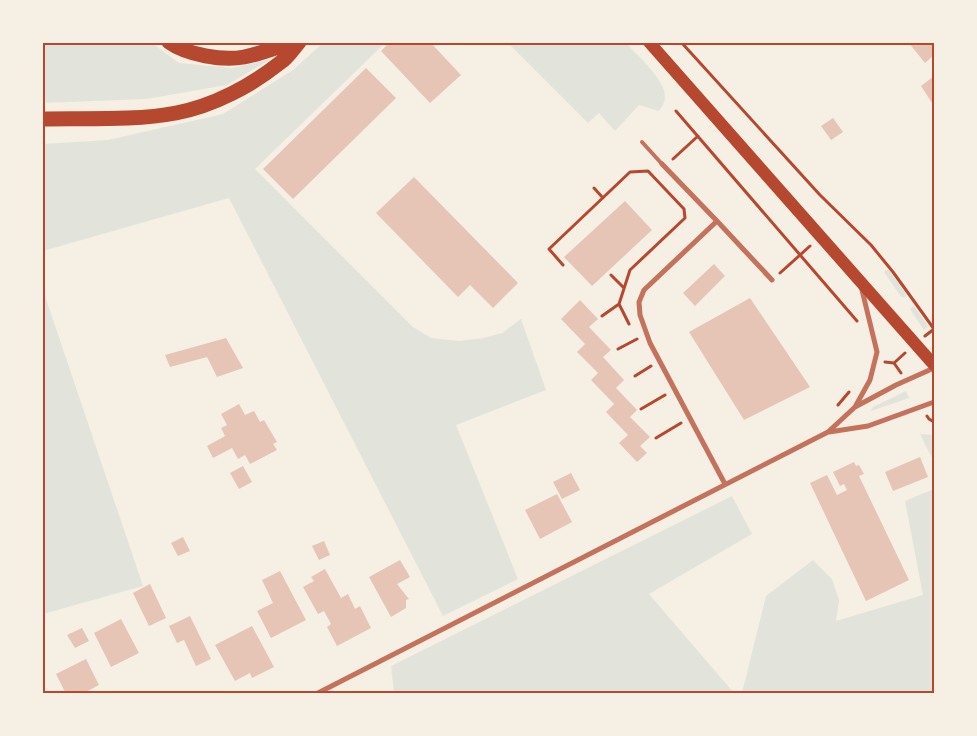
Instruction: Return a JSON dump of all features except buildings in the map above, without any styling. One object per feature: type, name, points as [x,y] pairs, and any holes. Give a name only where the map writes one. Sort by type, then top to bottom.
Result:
[{"type":"highway","points":[[169,42],[195,54],[220,58],[244,57],[292,42]]},
{"type":"highway","points":[[42,119],[131,117],[176,113],[220,100],[253,82],[283,61],[299,42]]},
{"type":"main road","points":[[649,42],[934,366]]},
{"type":"street","points":[[663,166],[772,280]]},
{"type":"street","points":[[717,221],[644,290],[639,302],[640,315],[650,343],[725,484]]},
{"type":"street","points":[[855,407],[870,380],[877,352],[859,280]]},
{"type":"street","points":[[316,694],[828,432],[855,407],[934,366]]},
{"type":"street","points":[[828,432],[868,426],[934,402]]},
{"type":"lane","points":[[642,142],[663,166]]},
{"type":"path","points":[[681,42],[820,195],[871,245],[934,329]]},
{"type":"path","points":[[676,111],[853,314],[862,328]]},
{"type":"path","points":[[663,166],[698,136]]},
{"type":"path","points":[[563,264],[549,249],[630,172],[648,171],[684,209],[685,218],[630,270],[619,304],[602,316]]},
{"type":"path","points":[[594,188],[603,198]]},
{"type":"path","points":[[772,280],[820,237]]},
{"type":"path","points":[[611,275],[624,289]]},
{"type":"path","points":[[619,304],[633,330]]},
{"type":"path","points":[[618,348],[637,338],[641,345]]},
{"type":"path","points":[[648,359],[655,373]]},
{"type":"path","points":[[894,363],[906,380]]},
{"type":"path","points":[[635,376],[651,366]]},
{"type":"path","points":[[641,409],[666,394],[663,387]]},
{"type":"path","points":[[922,407],[929,419],[934,422]]},
{"type":"path","points":[[656,438],[682,423]]},
{"type":"shaded area","points":[[43,42],[152,43],[179,63],[232,68],[271,59],[227,85],[146,99],[43,103]]},
{"type":"shaded area","points":[[324,42],[385,43],[255,169],[413,327],[431,338],[459,341],[483,338],[502,333],[521,319],[546,390],[456,425],[518,579],[443,616],[229,198],[43,251],[43,144],[108,140],[223,114],[293,70]]},
{"type":"shaded area","points":[[508,43],[626,43],[656,75],[664,90],[664,103],[659,111],[639,105],[615,131],[599,113],[588,123]]},
{"type":"shaded area","points":[[889,270],[906,293],[905,297],[901,297],[884,272]]},
{"type":"shaded area","points":[[43,290],[143,586],[42,614]]},
{"type":"shaded area","points":[[914,306],[928,327],[924,330],[910,309]]},
{"type":"shaded area","points":[[906,391],[909,398],[871,411],[873,407]]},
{"type":"shaded area","points":[[920,434],[934,435],[934,462]]},
{"type":"shaded area","points":[[934,489],[934,693],[742,693],[766,596],[813,560],[832,579],[839,600],[836,621],[923,595],[905,501]]},
{"type":"shaded area","points":[[732,496],[752,534],[649,594],[734,693],[394,693],[391,666]]}]
